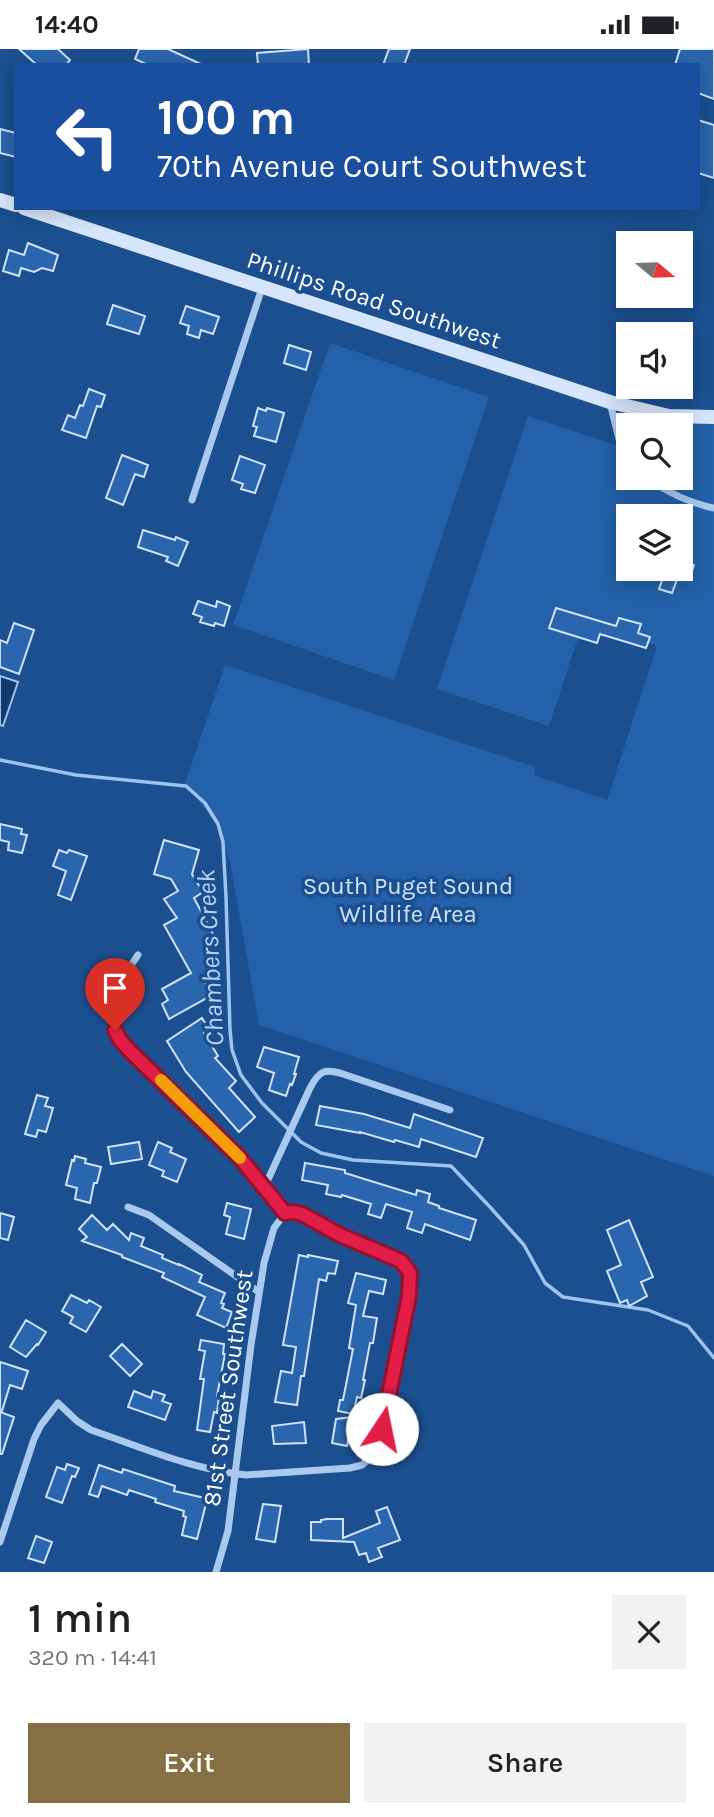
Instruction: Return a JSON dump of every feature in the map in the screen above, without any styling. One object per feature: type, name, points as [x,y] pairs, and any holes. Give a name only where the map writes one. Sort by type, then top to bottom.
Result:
[{"type":"street","name":"Phillips Road Southwest","points":[[30,210],[610,402],[669,416],[714,417]]},
{"type":"street","points":[[192,500],[262,288]]},
{"type":"street","points":[[610,402],[616,427]]},
{"type":"street","points":[[666,490],[696,504],[714,507]]},
{"type":"street","points":[[0,1542],[3,1522],[37,1432],[58,1403],[91,1430],[190,1463],[246,1475],[362,1465],[373,1456],[382,1429],[409,1296],[410,1273],[401,1261],[340,1235],[302,1214],[285,1213],[240,1158],[120,1040],[113,1020],[118,996],[127,972],[138,955]]},
{"type":"street","points":[[265,1187],[319,1073],[332,1070],[450,1110]]},
{"type":"street","points":[[128,1207],[149,1216],[260,1292]]},
{"type":"street","name":"81st Street Southwest","points":[[216,1572],[228,1531],[260,1292],[270,1239],[285,1213]]},
{"type":"green space","points":[[330,343],[489,397],[394,680],[233,625]]},
{"type":"green space","name":"South Puget Sound Wildlife Area","points":[[528,416],[616,445],[616,490],[693,490],[693,420],[714,424],[714,1176],[259,1025],[230,862],[218,826],[194,795],[184,787],[225,665],[536,767],[534,775],[607,800],[657,646],[583,623],[549,726],[437,689]]},
{"type":"shaded area","points":[[0,676],[18,682],[3,726],[0,725]]},
{"type":"building","points":[[19,49],[58,49],[70,60],[68,63],[35,63]]},
{"type":"building","points":[[139,49],[168,49],[199,63],[144,63],[135,59]]},
{"type":"building","points":[[308,49],[309,63],[258,63],[257,53]]},
{"type":"building","points":[[389,49],[410,49],[405,63],[384,63]]},
{"type":"building","points":[[680,49],[714,49],[714,99],[700,94],[700,63],[676,63]]},
{"type":"building","points":[[700,121],[714,125],[714,178],[700,174]]},
{"type":"building","points":[[0,129],[14,132],[14,156],[0,153]]},
{"type":"building","points":[[28,243],[58,255],[53,271],[42,268],[34,272],[21,268],[19,276],[3,271],[9,250],[24,255]]},
{"type":"building","points":[[113,305],[145,316],[139,334],[107,324]]},
{"type":"building","points":[[186,306],[219,317],[213,334],[201,330],[199,338],[187,334],[189,326],[180,323]]},
{"type":"building","points":[[289,345],[311,352],[306,370],[284,363]]},
{"type":"building","points":[[89,389],[105,395],[101,407],[97,406],[86,438],[62,430],[68,415],[75,418],[80,405],[83,406]]},
{"type":"building","points":[[258,408],[284,413],[276,442],[254,436],[257,427],[253,426]]},
{"type":"building","points":[[122,455],[148,465],[144,477],[135,474],[123,505],[106,498]]},
{"type":"building","points":[[240,456],[265,465],[255,493],[241,489],[243,484],[232,480]]},
{"type":"building","points":[[143,530],[188,542],[178,566],[166,561],[168,557],[138,547]]},
{"type":"building","points":[[662,581],[676,581],[672,593],[659,589]]},
{"type":"building","points":[[198,601],[216,607],[217,601],[230,606],[224,626],[200,622],[202,617],[193,614]]},
{"type":"building","points":[[556,608],[616,626],[619,618],[641,624],[638,633],[650,637],[646,648],[600,634],[597,643],[549,628]]},
{"type":"building","points":[[14,623],[34,630],[19,674],[0,667],[0,640],[7,643]]},
{"type":"building","points":[[0,824],[22,829],[21,834],[27,835],[22,853],[8,850],[9,842],[0,840]]},
{"type":"building","points":[[164,840],[199,850],[192,874],[203,892],[194,898],[218,943],[207,949],[215,963],[211,965],[218,977],[206,984],[212,995],[169,1019],[162,1004],[168,1000],[162,989],[191,973],[164,925],[177,918],[164,899],[178,891],[171,879],[154,874]]},
{"type":"building","points":[[59,850],[87,856],[71,900],[58,895],[66,871],[53,866]]},
{"type":"building","points":[[202,1018],[209,1029],[204,1033],[218,1056],[215,1058],[236,1081],[229,1088],[255,1117],[239,1132],[186,1072],[167,1041]]},
{"type":"building","points":[[264,1047],[299,1057],[296,1074],[286,1096],[269,1090],[274,1073],[257,1067]]},
{"type":"building","points":[[37,1095],[48,1098],[45,1106],[53,1108],[46,1132],[38,1130],[36,1137],[25,1134]]},
{"type":"building","points":[[320,1106],[364,1114],[410,1128],[414,1114],[483,1138],[476,1157],[421,1139],[419,1147],[360,1132],[316,1125]]},
{"type":"building","points":[[139,1142],[142,1159],[111,1164],[108,1147]]},
{"type":"building","points":[[158,1142],[172,1148],[170,1152],[186,1159],[177,1182],[162,1176],[164,1171],[149,1165]]},
{"type":"building","points":[[75,1156],[86,1159],[85,1163],[101,1167],[90,1203],[75,1199],[77,1188],[66,1185]]},
{"type":"building","points":[[305,1163],[345,1170],[345,1173],[416,1195],[417,1190],[430,1194],[428,1202],[476,1220],[470,1240],[425,1224],[422,1233],[407,1228],[412,1212],[386,1204],[381,1218],[368,1214],[371,1204],[342,1195],[326,1194],[328,1185],[302,1180]]},
{"type":"building","points":[[227,1203],[251,1209],[244,1239],[226,1234],[230,1217],[224,1215]]},
{"type":"building","points":[[0,1213],[14,1217],[8,1240],[0,1238]]},
{"type":"building","points":[[92,1215],[107,1230],[113,1224],[129,1240],[131,1233],[144,1238],[141,1246],[202,1275],[199,1282],[225,1293],[222,1308],[232,1312],[226,1328],[197,1315],[205,1297],[162,1277],[164,1273],[82,1241],[87,1237],[79,1229]]},
{"type":"building","points":[[629,1220],[653,1277],[641,1282],[647,1296],[629,1306],[627,1300],[620,1303],[607,1271],[621,1265],[607,1230]]},
{"type":"building","points":[[299,1255],[338,1261],[335,1274],[328,1273],[326,1281],[319,1279],[297,1405],[275,1402],[281,1371],[292,1373],[296,1347],[283,1345]]},
{"type":"building","points":[[356,1273],[386,1280],[383,1294],[369,1291],[363,1316],[377,1318],[361,1398],[357,1397],[353,1414],[338,1411],[340,1400],[343,1400],[353,1349],[349,1348],[356,1305],[348,1303]]},
{"type":"building","points":[[71,1295],[101,1307],[86,1332],[70,1323],[73,1317],[62,1311]]},
{"type":"building","points":[[26,1320],[46,1332],[26,1357],[10,1347]]},
{"type":"building","points":[[201,1340],[224,1344],[225,1354],[217,1396],[217,1413],[214,1412],[210,1432],[197,1430],[204,1379],[200,1379],[205,1351],[199,1350]]},
{"type":"building","points":[[122,1344],[142,1364],[130,1376],[110,1356]]},
{"type":"building","points":[[0,1362],[28,1371],[22,1389],[10,1385],[2,1411],[0,1410]]},
{"type":"building","points":[[134,1391],[151,1398],[153,1391],[165,1395],[162,1401],[171,1404],[165,1420],[128,1407]]},
{"type":"building","points":[[0,1412],[14,1417],[2,1454],[0,1454]]},
{"type":"building","points":[[353,1417],[352,1421],[356,1422],[353,1436],[349,1435],[347,1446],[332,1443],[336,1419]]},
{"type":"building","points":[[304,1422],[306,1443],[274,1444],[272,1426]]},
{"type":"building","points":[[67,1464],[79,1468],[75,1477],[72,1476],[62,1503],[46,1497],[57,1467],[65,1470]]},
{"type":"building","points":[[99,1465],[122,1473],[123,1469],[175,1486],[174,1491],[205,1498],[206,1504],[197,1539],[182,1535],[186,1517],[183,1516],[184,1511],[155,1502],[156,1499],[129,1490],[127,1495],[102,1486],[98,1497],[89,1494]]},
{"type":"building","points":[[263,1504],[281,1506],[275,1542],[256,1539]]},
{"type":"building","points":[[387,1507],[400,1540],[378,1548],[382,1557],[369,1562],[366,1553],[359,1555],[354,1542],[311,1540],[311,1522],[343,1519],[343,1538],[380,1523],[376,1511]]},
{"type":"building","points":[[36,1536],[52,1542],[44,1563],[28,1558]]},
{"type":"waterway","name":"Chambers Creek","points":[[0,760],[76,775],[186,786],[205,803],[218,824],[223,842],[232,1050],[241,1075],[262,1103],[301,1142],[321,1153],[353,1160],[451,1166],[524,1245],[545,1283],[563,1297],[648,1310],[688,1326],[714,1358]]},
{"type":"slow traffic","points":[[161,1080],[240,1158]]},
{"type":"route","points":[[115,1030],[131,1052],[240,1158],[285,1213],[302,1214],[405,1265],[410,1273],[409,1296],[382,1429]]}]
